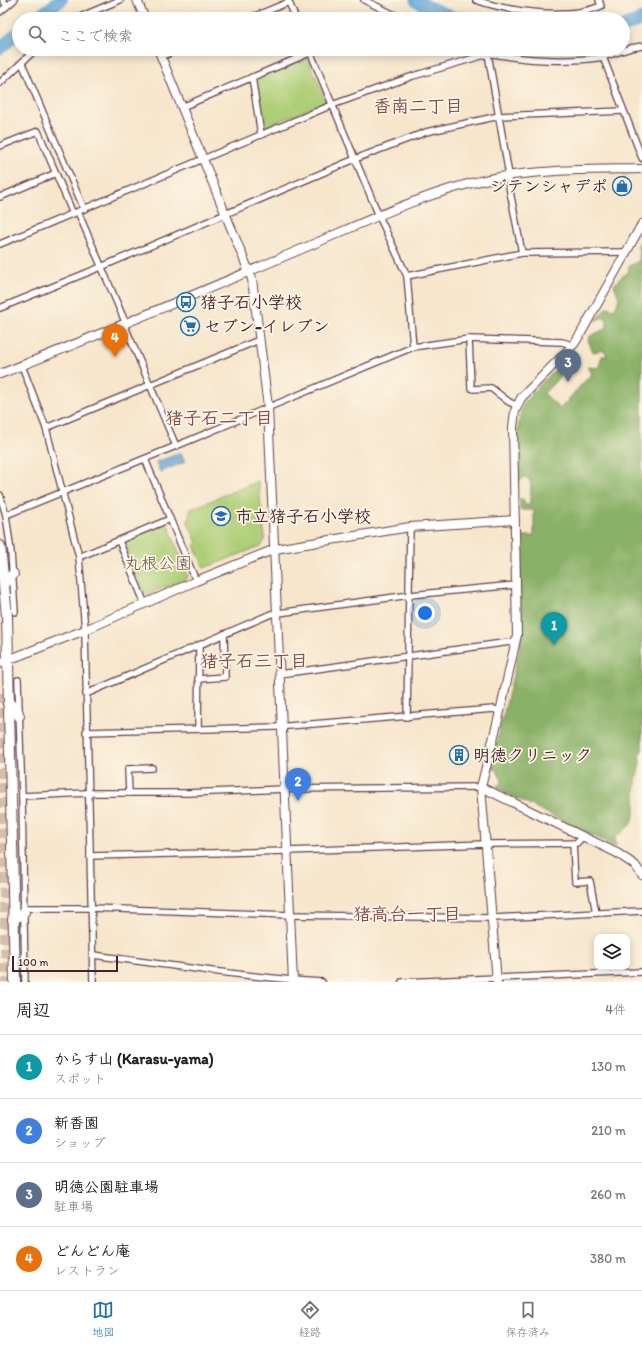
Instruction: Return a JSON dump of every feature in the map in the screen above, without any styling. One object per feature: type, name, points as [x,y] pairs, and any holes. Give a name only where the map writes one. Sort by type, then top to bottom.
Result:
[{"type":"highway","points":[[0,546],[4,584],[4,661],[8,704],[15,982]]},
{"type":"highway","points":[[4,584],[13,574]]},
{"type":"highway","points":[[8,704],[16,708],[20,716]]},
{"type":"highway","points":[[13,920],[23,910]]},
{"type":"street","points":[[0,12],[4,3],[14,0]]},
{"type":"street","points":[[92,12],[120,0]]},
{"type":"street","points":[[137,0],[142,12]]},
{"type":"street","points":[[364,0],[389,12]]},
{"type":"street","points":[[476,0],[491,5],[519,10],[546,12]]},
{"type":"street","points":[[571,12],[592,10],[601,6],[599,0]]},
{"type":"street","points":[[264,12],[288,1],[293,12]]},
{"type":"street","points":[[630,48],[642,46]]},
{"type":"street","points":[[0,83],[29,56]]},
{"type":"street","points":[[161,56],[252,279],[268,407],[293,981]]},
{"type":"street","points":[[182,107],[299,56]]},
{"type":"street","points":[[312,56],[379,216],[407,276],[413,347]]},
{"type":"street","points":[[0,243],[332,106],[413,76],[481,56]]},
{"type":"street","points":[[488,56],[522,253]]},
{"type":"street","points":[[504,56],[563,61],[584,60],[605,56]]},
{"type":"street","points":[[602,57],[642,158]]},
{"type":"street","points":[[22,63],[84,209]]},
{"type":"street","points":[[252,77],[261,135]]},
{"type":"street","points":[[0,308],[101,267],[355,159],[426,132],[499,116],[623,110]]},
{"type":"street","points":[[0,146],[38,131],[56,173],[101,267],[176,446]]},
{"type":"street","points":[[0,374],[125,324],[379,216],[453,188],[508,176],[563,170],[642,169]]},
{"type":"street","points":[[0,197],[56,173]]},
{"type":"street","points":[[496,980],[481,786],[500,712],[517,635],[513,427],[515,412],[521,398],[573,345],[642,224]]},
{"type":"street","points":[[407,276],[522,253],[627,252]]},
{"type":"street","points":[[46,428],[259,340]]},
{"type":"street","points":[[6,515],[63,493],[413,347],[469,340],[562,342],[573,345]]},
{"type":"street","points":[[469,340],[471,388],[491,388],[509,402],[518,406]]},
{"type":"street","points":[[22,366],[46,428],[79,557],[84,630],[93,982]]},
{"type":"street","points":[[145,459],[196,581]]},
{"type":"street","points":[[0,495],[6,515],[13,574],[15,612]]},
{"type":"street","points":[[79,557],[170,519]]},
{"type":"street","points":[[4,661],[84,630],[196,581],[275,549],[410,527],[515,520]]},
{"type":"street","points":[[407,716],[410,527]]},
{"type":"street","points":[[119,541],[145,604]]},
{"type":"street","points":[[86,694],[271,614],[410,595],[516,585]]},
{"type":"street","points":[[198,679],[225,678],[224,634]]},
{"type":"street","points":[[280,674],[408,655],[515,642]]},
{"type":"street","points":[[198,729],[199,645]]},
{"type":"street","points":[[18,680],[22,796],[25,982]]},
{"type":"street","points":[[86,732],[283,726],[494,709],[500,712]]},
{"type":"street","points":[[128,793],[128,769],[152,768]]},
{"type":"street","points":[[22,796],[88,793],[481,786],[617,852],[635,865],[642,875]]},
{"type":"street","points":[[90,856],[287,852],[486,844],[577,843],[583,836]]},
{"type":"street","points":[[573,843],[575,882],[590,881],[596,913]]},
{"type":"street","points":[[23,910],[91,908],[290,916],[492,918],[642,911]]},
{"type":"street","points":[[93,954],[293,981],[322,982]]},
{"type":"street","points":[[402,982],[496,980],[642,972]]},
{"type":"green space","points":[[305,58],[308,59],[326,100],[324,103],[265,127],[262,125],[255,82],[257,78]]},
{"type":"green space","points":[[642,238],[642,751],[639,753],[640,765],[636,783],[633,820],[624,831],[615,836],[616,847],[498,789],[497,785],[502,784],[501,778],[496,769],[490,770],[521,638],[519,536],[534,536],[534,510],[520,510],[519,499],[523,499],[525,505],[530,505],[531,489],[529,479],[525,477],[519,481],[518,444],[519,423],[522,408],[530,395],[570,356],[575,361],[544,393],[560,409],[592,373],[587,367],[597,368],[602,356],[607,356],[603,350],[593,352],[588,340],[590,336],[607,328],[607,319],[603,317],[595,321],[607,307],[613,309],[617,305],[619,298],[614,285],[622,276],[628,273],[629,266],[639,261],[640,250],[637,247]]},
{"type":"green space","points":[[258,481],[265,539],[261,546],[204,568],[194,545],[197,543],[188,522],[191,509]]},
{"type":"green space","name":"丸根公園","points":[[166,524],[168,525],[188,576],[187,579],[148,594],[145,593],[124,545],[126,542]]},
{"type":"water","points":[[181,453],[185,462],[160,472],[156,462]]},
{"type":"waterway","points":[[45,12],[61,0]]},
{"type":"waterway","points":[[416,0],[440,12]]},
{"type":"waterway","points":[[630,24],[642,19]]},
{"type":"waterway","points":[[0,48],[12,38]]},
{"type":"tunnel","points":[[0,693],[6,982]]},
{"type":"place","name":"ジテンシャデポ","points":[[622,186]]},
{"type":"place","name":"猪子石小学校","points":[[186,302]]},
{"type":"place","name":"セブン-イレブン","points":[[190,326]]},
{"type":"place","name":"どんどん庵","points":[[115,357]]},
{"type":"place","name":"明徳公園駐車場","points":[[568,382]]},
{"type":"place","name":"市立猪子石小学校","points":[[221,516]]},
{"type":"place","name":"からす山 (Karasu-yama)","points":[[554,645]]},
{"type":"place","name":"明徳クリニック","points":[[459,755]]},
{"type":"place","name":"新香園","points":[[298,801]]},
{"type":"district","name":"香南二丁目","points":[[418,106]]},
{"type":"district","name":"猪子石二丁目","points":[[219,418]]},
{"type":"district","name":"猪子石三丁目","points":[[254,661]]},
{"type":"district","name":"猪高台一丁目","points":[[407,914]]}]
